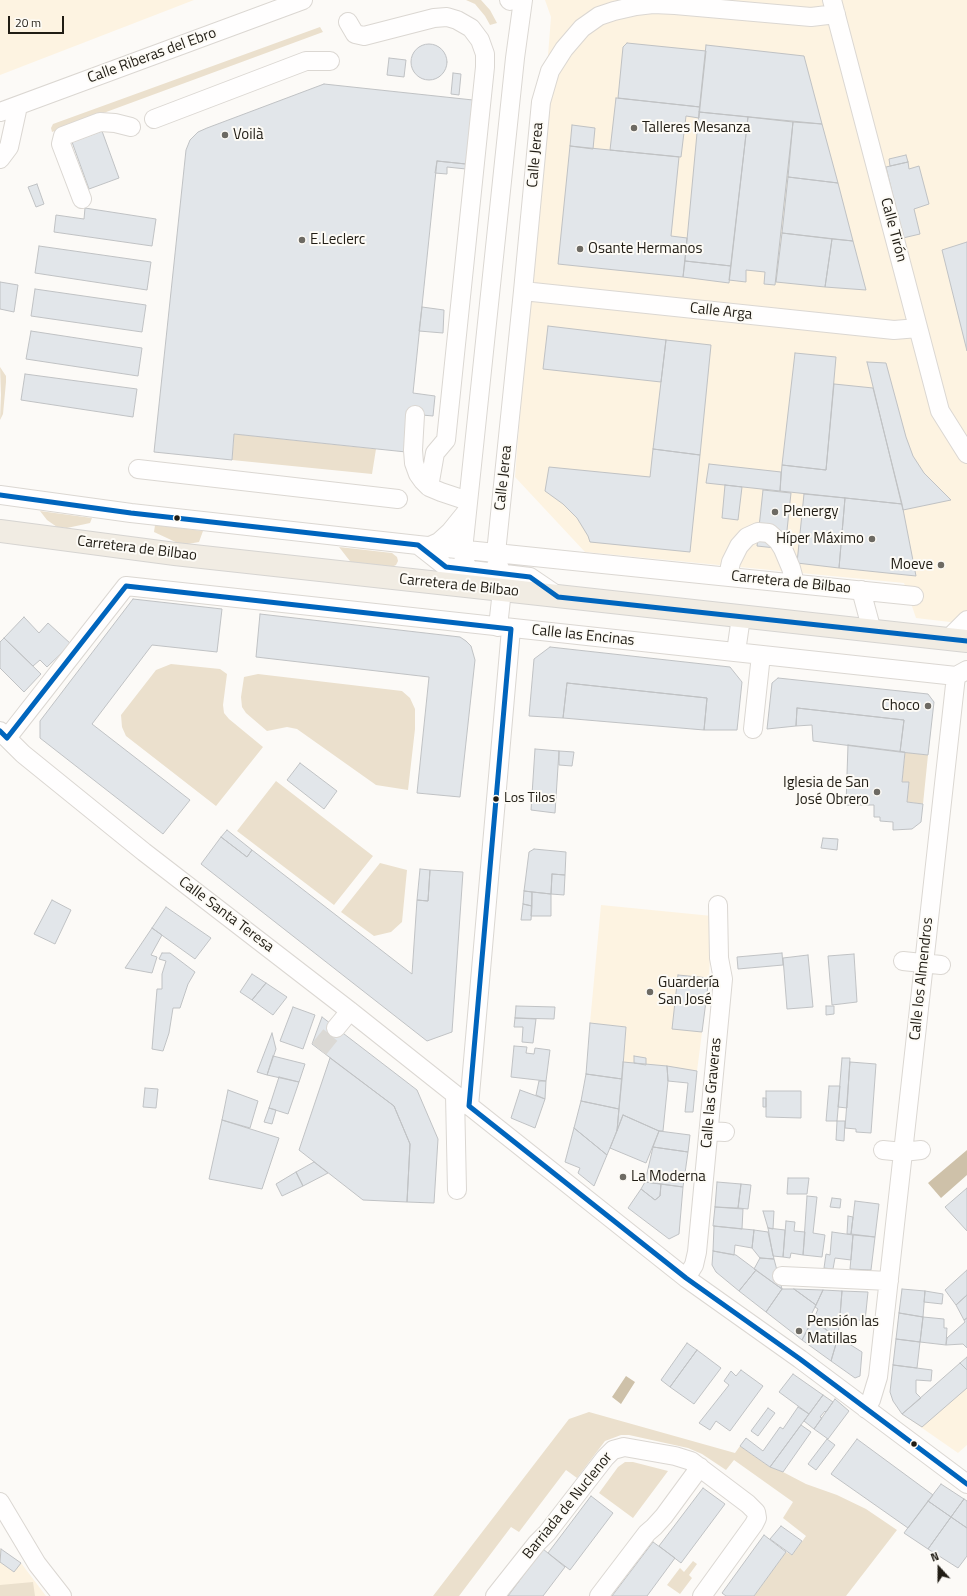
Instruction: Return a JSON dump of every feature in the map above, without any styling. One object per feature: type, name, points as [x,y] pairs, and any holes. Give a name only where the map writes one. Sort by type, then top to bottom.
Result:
[{"type":"main road","name":"Carretera de Bilbao","points":[[0,531],[175,554],[503,582],[558,597],[958,640]]},
{"type":"street","name":"Calle Riberas del Ebro","points":[[0,112],[303,0]]},
{"type":"street","name":"Calle Jerea","points":[[463,550],[518,29],[513,0]]},
{"type":"street","name":"Calle Jerea","points":[[496,553],[541,102],[550,71],[564,49],[582,28],[599,16],[614,11],[653,4],[811,17],[834,7]]},
{"type":"street","name":"Calle Tirón","points":[[834,7],[940,411],[967,454]]},
{"type":"street","points":[[348,22],[355,34],[364,36],[434,18],[447,17],[457,20],[471,28],[480,40],[484,54],[485,67],[446,440],[435,454],[429,487]]},
{"type":"street","points":[[154,119],[306,61],[330,61]]},
{"type":"street","points":[[0,159],[9,147],[18,106]]},
{"type":"street","points":[[82,199],[61,144],[63,136],[100,122],[116,123],[131,127]]},
{"type":"street","name":"Calle Arga","points":[[523,291],[894,330],[918,328]]},
{"type":"street","points":[[415,414],[413,450],[414,463],[418,474],[429,487],[468,506],[450,532],[439,542],[424,546]]},
{"type":"street","points":[[138,469],[398,499]]},
{"type":"street","name":"Carretera de Bilbao","points":[[0,495],[124,512],[424,546],[914,596]]},
{"type":"street","points":[[728,576],[731,562],[739,546],[747,537],[758,532],[769,533],[778,540],[783,549],[791,568],[795,583]]},
{"type":"street","points":[[424,546],[446,568],[470,570],[503,582]]},
{"type":"street","points":[[463,550],[464,562],[470,570]]},
{"type":"street","points":[[469,1106],[504,628],[503,582],[497,564],[496,553]]},
{"type":"street","name":"Calle las Encinas","points":[[3,734],[126,586],[761,655],[961,673]]},
{"type":"street","points":[[861,590],[872,631]]},
{"type":"street","points":[[736,652],[741,617]]},
{"type":"street","points":[[958,640],[967,620]]},
{"type":"street","points":[[753,729],[761,655]]},
{"type":"street","name":"Calle los Almendros","points":[[866,1409],[871,1400],[878,1377],[903,1152],[932,964],[961,673]]},
{"type":"street","name":"Calle Santa Teresa","points":[[3,734],[23,754],[149,857],[350,1011],[455,1096],[686,1278],[800,1359],[967,1484]]},
{"type":"street","name":"Calle las Graveras","points":[[686,1278],[694,1265],[697,1252],[717,1132],[723,980],[719,958],[718,905]]},
{"type":"street","points":[[903,961],[932,964]]},
{"type":"street","points":[[336,1028],[350,1011]]},
{"type":"street","points":[[455,1096],[457,1190]]},
{"type":"street","points":[[883,1150],[903,1152],[921,1150]]},
{"type":"street","points":[[782,1276],[889,1281]]},
{"type":"street","name":"Barriada de Nuclenor","points":[[495,1596],[537,1543],[547,1533],[605,1458],[612,1450],[624,1447],[656,1452],[691,1461],[752,1507],[756,1512],[757,1518],[702,1596]]},
{"type":"street","points":[[599,1596],[647,1533],[654,1528],[664,1516],[700,1467]]},
{"type":"street","points":[[0,1502],[4,1519],[46,1578],[62,1596]]},
{"type":"shaded area","points":[[0,0],[194,0],[0,75]]},
{"type":"shaded area","points":[[466,0],[481,0],[490,10],[497,23],[490,25],[475,4]]},
{"type":"shaded area","points":[[545,0],[967,0],[967,624],[916,618],[904,583],[585,552],[515,477],[551,17]]},
{"type":"shaded area","points":[[320,27],[323,32],[52,132],[51,128],[53,124]]},
{"type":"shaded area","points":[[0,367],[6,376],[6,382],[3,414],[0,420],[1,395]]},
{"type":"shaded area","points":[[234,434],[376,449],[372,474],[232,460]]},
{"type":"shaded area","points":[[40,511],[92,518],[90,523],[67,528],[57,527],[47,520]]},
{"type":"shaded area","points":[[155,525],[203,531],[199,542],[182,545],[154,532]]},
{"type":"shaded area","points":[[339,547],[392,553],[397,557],[398,561],[396,565],[392,567],[353,565]]},
{"type":"shaded area","points":[[171,664],[220,669],[227,674],[223,705],[224,713],[229,719],[263,747],[216,806],[126,736],[122,727],[121,715],[156,670]]},
{"type":"shaded area","points":[[258,674],[402,691],[410,698],[415,709],[415,729],[408,790],[376,785],[297,729],[287,727],[267,731],[246,713],[242,707],[241,697],[244,677]]},
{"type":"shaded area","points":[[905,752],[928,755],[923,804],[907,802],[909,782],[902,782]]},
{"type":"shaded area","points":[[276,781],[373,856],[334,905],[237,831]]},
{"type":"shaded area","points":[[380,863],[407,870],[402,922],[391,932],[374,936],[341,912]]},
{"type":"shaded area","name":"Guardería San José","points":[[601,905],[712,916],[709,978],[697,1071],[623,1062],[626,1027],[590,1023]]},
{"type":"shaded area","points":[[967,1150],[967,1175],[941,1198],[928,1183]]},
{"type":"shaded area","points":[[967,1357],[967,1445],[958,1453],[902,1414]]},
{"type":"shaded area","points":[[626,1376],[635,1382],[621,1404],[612,1397]]},
{"type":"shaded area","points":[[589,1412],[735,1453],[740,1446],[770,1467],[806,1484],[837,1495],[866,1509],[897,1530],[846,1596],[754,1596],[786,1552],[792,1555],[806,1536],[783,1518],[793,1502],[734,1460],[726,1470],[702,1454],[688,1448],[629,1435],[621,1435],[605,1441],[577,1478],[566,1470],[519,1532],[511,1527],[459,1596],[433,1596],[569,1419]]},
{"type":"shaded area","points":[[625,1462],[633,1462],[668,1471],[633,1518],[599,1493],[618,1467]]},
{"type":"shaded area","points":[[0,1549],[21,1563],[46,1596],[0,1596]]},
{"type":"shaded area","points":[[693,1561],[697,1564],[689,1575],[692,1578],[680,1594],[667,1585],[680,1568],[684,1572]]},
{"type":"shaded area","points":[[33,1582],[35,1596],[0,1596],[0,1585]]},
{"type":"building","points":[[627,43],[706,51],[700,107],[618,98],[623,47]]},
{"type":"building","points":[[429,44],[442,49],[447,62],[442,75],[429,80],[416,75],[411,62],[416,49]]},
{"type":"building","points":[[706,45],[804,56],[822,124],[699,112]]},
{"type":"building","points":[[389,58],[406,60],[404,77],[387,75]]},
{"type":"building","points":[[453,73],[461,74],[459,95],[451,94]]},
{"type":"building","name":"E.Leclerc","points":[[324,84],[473,100],[466,164],[437,161],[413,393],[435,396],[433,416],[411,414],[406,452],[234,434],[232,460],[154,452],[186,150],[190,140],[198,132],[207,128]]},
{"type":"building","points":[[616,98],[700,107],[699,118],[686,116],[681,157],[610,150]]},
{"type":"building","points":[[699,112],[748,117],[731,266],[685,261]]},
{"type":"building","points":[[748,117],[793,122],[775,285],[764,284],[765,272],[746,270],[746,282],[729,280]]},
{"type":"building","points":[[793,122],[822,124],[838,183],[788,177]]},
{"type":"building","points":[[572,125],[595,128],[593,149],[570,146]]},
{"type":"building","points":[[102,131],[119,178],[89,189],[72,142]]},
{"type":"building","points":[[570,146],[679,157],[671,236],[687,238],[683,277],[558,264]]},
{"type":"building","points":[[906,155],[908,162],[890,166],[889,159]]},
{"type":"building","points":[[437,161],[466,164],[466,169],[447,167],[447,174],[435,173]]},
{"type":"building","points":[[908,162],[909,169],[919,166],[929,204],[914,209],[920,234],[903,238],[886,167]]},
{"type":"building","points":[[788,177],[838,183],[853,241],[782,233]]},
{"type":"building","points":[[37,184],[44,204],[36,207],[28,187]]},
{"type":"building","points":[[85,208],[156,219],[152,246],[54,232],[56,215],[84,219]]},
{"type":"building","points":[[782,233],[832,239],[825,287],[776,282]]},
{"type":"building","points":[[832,239],[853,241],[866,290],[825,287]]},
{"type":"building","points":[[967,242],[967,351],[942,250]]},
{"type":"building","points":[[39,246],[151,262],[147,290],[35,273]]},
{"type":"building","points":[[685,261],[731,266],[729,283],[683,277]]},
{"type":"building","points":[[0,282],[18,285],[14,312],[0,309]]},
{"type":"building","points":[[35,289],[146,305],[142,332],[31,316]]},
{"type":"building","points":[[422,307],[444,310],[443,333],[419,331]]},
{"type":"building","points":[[548,326],[666,340],[661,382],[543,369]]},
{"type":"building","points":[[31,331],[142,348],[138,376],[26,359]]},
{"type":"building","points":[[666,340],[711,345],[700,455],[653,449]]},
{"type":"building","points":[[795,353],[836,357],[826,470],[782,465]]},
{"type":"building","points":[[867,362],[886,363],[906,437],[913,456],[924,473],[951,500],[903,510]]},
{"type":"building","points":[[25,374],[137,389],[133,417],[21,400]]},
{"type":"building","points":[[834,384],[873,388],[902,504],[780,491],[782,465],[826,470]]},
{"type":"building","points":[[653,449],[700,455],[690,552],[590,542],[577,518],[563,504],[545,491],[549,467],[650,477]]},
{"type":"building","points":[[709,464],[781,472],[780,491],[706,483]]},
{"type":"building","points":[[725,485],[742,487],[738,520],[722,518]]},
{"type":"building","name":"Plenergy","points":[[763,490],[791,493],[785,549],[757,546]]},
{"type":"building","points":[[804,494],[845,498],[839,568],[797,563]]},
{"type":"building","points":[[845,498],[902,504],[916,576],[839,568]]},
{"type":"building","points":[[133,599],[222,609],[217,652],[152,645],[92,724],[190,800],[163,834],[40,738],[40,721]]},
{"type":"building","points":[[260,614],[460,637],[466,641],[471,646],[475,660],[460,797],[417,793],[429,677],[256,657]]},
{"type":"building","points":[[24,617],[39,633],[48,623],[71,644],[47,667],[40,660],[33,666],[4,638]]},
{"type":"building","points":[[4,638],[41,674],[24,692],[0,668],[0,642]]},
{"type":"building","points":[[550,647],[730,667],[742,682],[737,730],[704,730],[707,698],[567,683],[563,718],[529,716],[534,659]]},
{"type":"building","points":[[778,678],[928,694],[934,702],[928,755],[900,752],[904,720],[797,708],[796,726],[767,729],[772,683]]},
{"type":"building","points":[[567,683],[707,698],[704,730],[563,718]]},
{"type":"building","points":[[797,708],[904,720],[900,752],[813,741],[812,725],[796,726]]},
{"type":"building","name":"Iglesia de San José Obrero","points":[[848,745],[905,752],[902,782],[909,782],[907,802],[923,804],[921,822],[912,829],[893,830],[893,822],[880,821],[880,817],[874,817],[874,805],[846,805]]},
{"type":"building","points":[[535,749],[559,751],[555,813],[531,810]]},
{"type":"building","points":[[559,751],[574,752],[572,766],[559,765]]},
{"type":"building","points":[[300,763],[337,791],[324,809],[287,780]]},
{"type":"building","points":[[227,830],[252,850],[247,857],[221,837]]},
{"type":"building","points":[[221,837],[247,857],[252,850],[412,974],[417,900],[428,901],[430,870],[463,872],[452,1032],[427,1041],[201,864]]},
{"type":"building","points":[[823,838],[838,839],[837,850],[821,848]]},
{"type":"building","points":[[534,849],[566,852],[565,875],[552,874],[551,894],[524,891],[529,852]]},
{"type":"building","points":[[420,869],[430,870],[428,901],[417,900]]},
{"type":"building","points":[[552,874],[565,875],[564,895],[551,894]]},
{"type":"building","points":[[524,891],[532,892],[532,906],[523,904]]},
{"type":"building","points":[[532,892],[551,894],[551,916],[531,916]]},
{"type":"building","points":[[52,900],[71,910],[55,944],[34,934]]},
{"type":"building","points":[[523,904],[532,906],[531,920],[521,920]]},
{"type":"building","points":[[166,907],[211,938],[195,959],[152,928]]},
{"type":"building","points":[[152,928],[162,935],[151,955],[157,957],[152,973],[125,968]]},
{"type":"building","points":[[162,953],[170,953],[195,972],[188,984],[180,1008],[173,1008],[169,1033],[163,1051],[152,1049],[157,989],[162,989],[162,974],[166,961],[159,959]]},
{"type":"building","points":[[782,953],[783,965],[738,969],[737,957]]},
{"type":"building","points":[[854,954],[857,1002],[832,1005],[828,956]]},
{"type":"building","points":[[808,955],[813,1007],[787,1009],[783,958]]},
{"type":"building","points":[[252,974],[266,983],[252,1000],[240,992]]},
{"type":"building","points":[[678,975],[709,978],[702,1032],[672,1029]]},
{"type":"building","points":[[266,983],[287,997],[273,1015],[252,1000]]},
{"type":"building","points":[[516,1006],[555,1007],[554,1019],[515,1018]]},
{"type":"building","points":[[826,1006],[834,1006],[834,1014],[826,1015]]},
{"type":"building","points":[[293,1007],[315,1015],[303,1049],[280,1041]]},
{"type":"building","points":[[322,1017],[417,1090],[438,1139],[434,1203],[407,1202],[410,1144],[394,1106],[312,1044]]},
{"type":"building","points":[[515,1018],[536,1019],[533,1043],[522,1042],[523,1027],[514,1027]]},
{"type":"building","points":[[590,1023],[626,1027],[622,1079],[586,1074]]},
{"type":"building","points":[[272,1033],[276,1049],[267,1075],[257,1072]]},
{"type":"building","points":[[514,1046],[527,1047],[526,1053],[534,1054],[535,1048],[550,1050],[546,1081],[511,1077]]},
{"type":"building","points":[[273,1056],[305,1064],[299,1082],[267,1075]]},
{"type":"building","points":[[634,1056],[646,1058],[646,1065],[634,1063]]},
{"type":"building","points":[[330,1058],[394,1106],[410,1144],[407,1202],[363,1200],[299,1150]]},
{"type":"building","points":[[842,1058],[850,1058],[847,1108],[838,1107]]},
{"type":"building","points":[[623,1062],[667,1066],[668,1081],[663,1131],[659,1131],[623,1115],[617,1131]]},
{"type":"building","points":[[850,1062],[876,1064],[871,1133],[856,1132],[856,1129],[845,1128]]},
{"type":"building","points":[[667,1066],[697,1071],[693,1112],[685,1112],[688,1083],[668,1081]]},
{"type":"building","points":[[586,1074],[622,1079],[619,1109],[581,1101]]},
{"type":"building","points":[[279,1077],[299,1082],[288,1114],[269,1108]]},
{"type":"building","points":[[539,1081],[546,1081],[545,1099],[536,1095]]},
{"type":"building","points":[[829,1086],[840,1086],[837,1121],[826,1121]]},
{"type":"building","points":[[145,1088],[158,1089],[156,1108],[143,1107]]},
{"type":"building","points":[[228,1090],[258,1101],[250,1128],[222,1120]]},
{"type":"building","points":[[520,1090],[545,1099],[535,1128],[511,1118]]},
{"type":"building","points":[[766,1091],[801,1091],[801,1118],[766,1117]]},
{"type":"building","points":[[763,1098],[766,1098],[766,1107],[763,1107]]},
{"type":"building","points":[[581,1101],[619,1109],[617,1131],[607,1155],[574,1128]]},
{"type":"building","points":[[269,1108],[276,1110],[272,1124],[264,1122]]},
{"type":"building","points":[[623,1115],[659,1131],[646,1163],[610,1148]]},
{"type":"building","points":[[222,1120],[279,1138],[262,1189],[209,1179]]},
{"type":"building","points":[[837,1121],[845,1121],[844,1141],[836,1140]]},
{"type":"building","points":[[574,1128],[607,1155],[594,1186],[578,1173],[580,1168],[565,1162]]},
{"type":"building","points":[[659,1131],[690,1135],[688,1152],[653,1147]]},
{"type":"building","points":[[653,1147],[688,1152],[683,1187],[645,1182]]},
{"type":"building","points":[[314,1162],[328,1173],[303,1186],[296,1172]]},
{"type":"building","points":[[296,1172],[303,1186],[282,1196],[276,1184]]},
{"type":"building","points":[[788,1178],[809,1178],[807,1194],[787,1194]]},
{"type":"building","points":[[645,1182],[661,1184],[660,1196],[655,1200],[641,1189]]},
{"type":"building","points":[[717,1182],[741,1184],[738,1208],[715,1207]]},
{"type":"building","points":[[661,1184],[683,1187],[679,1234],[669,1239],[628,1208],[641,1189],[655,1200],[660,1196]]},
{"type":"building","points":[[741,1184],[751,1185],[748,1209],[738,1208]]},
{"type":"building","points":[[967,1188],[967,1231],[945,1207]]},
{"type":"building","points":[[807,1196],[817,1197],[813,1233],[825,1235],[822,1257],[803,1255]]},
{"type":"building","points":[[832,1198],[841,1199],[840,1208],[830,1207]]},
{"type":"building","points":[[855,1201],[879,1204],[875,1237],[851,1234]]},
{"type":"building","points":[[715,1207],[743,1209],[742,1229],[713,1226]]},
{"type":"building","points":[[763,1211],[774,1211],[773,1229],[768,1228]]},
{"type":"building","points":[[848,1216],[853,1217],[851,1234],[847,1234]]},
{"type":"building","points":[[786,1221],[795,1222],[794,1231],[805,1232],[803,1255],[791,1253],[790,1258],[783,1257]]},
{"type":"building","points":[[714,1226],[754,1230],[752,1248],[735,1245],[734,1255],[713,1251]]},
{"type":"building","points":[[768,1228],[785,1230],[783,1257],[773,1256]]},
{"type":"building","points":[[754,1230],[768,1232],[774,1259],[760,1258],[752,1248]]},
{"type":"building","points":[[832,1232],[853,1235],[851,1260],[835,1258],[833,1269],[824,1268],[826,1254],[830,1255]]},
{"type":"building","points":[[853,1235],[875,1237],[871,1270],[850,1269]]},
{"type":"building","points":[[713,1251],[736,1255],[756,1270],[739,1291],[716,1272],[712,1265]]},
{"type":"building","points":[[760,1258],[774,1259],[782,1289],[754,1269]]},
{"type":"building","points":[[756,1270],[782,1289],[766,1312],[739,1291]]},
{"type":"building","points":[[967,1270],[967,1295],[956,1305],[945,1290]]},
{"type":"building","points":[[782,1289],[794,1289],[816,1305],[810,1317],[813,1318],[802,1340],[766,1312]]},
{"type":"building","points":[[794,1289],[823,1290],[816,1305]]},
{"type":"building","points":[[902,1289],[925,1291],[923,1317],[899,1313]]},
{"type":"building","points":[[823,1290],[842,1291],[839,1326],[815,1316],[818,1309],[815,1307]]},
{"type":"building","points":[[842,1291],[868,1292],[865,1321],[840,1317]]},
{"type":"building","points":[[925,1291],[943,1294],[942,1304],[924,1302]]},
{"type":"building","points":[[967,1295],[967,1318],[964,1320],[956,1305]]},
{"type":"building","points":[[899,1313],[923,1317],[920,1342],[896,1339]]},
{"type":"building","points":[[923,1317],[944,1319],[944,1328],[947,1328],[946,1345],[920,1342]]},
{"type":"building","points":[[967,1318],[967,1348],[963,1344],[946,1345],[947,1338],[965,1322],[964,1320]]},
{"type":"building","points":[[812,1321],[838,1337],[831,1361],[802,1340]]},
{"type":"building","points":[[829,1322],[839,1326],[838,1337],[825,1329]]},
{"type":"building","points":[[838,1337],[862,1352],[860,1376],[855,1378],[831,1361]]},
{"type":"building","points":[[896,1339],[920,1342],[917,1368],[893,1365]]},
{"type":"building","points":[[687,1343],[697,1350],[670,1387],[661,1380]]},
{"type":"building","points":[[697,1350],[721,1368],[694,1404],[670,1387]]},
{"type":"building","points":[[967,1357],[967,1370],[960,1363]]},
{"type":"building","points":[[960,1363],[967,1370],[967,1388],[922,1427],[902,1414]]},
{"type":"building","points":[[893,1365],[932,1370],[931,1381],[916,1380],[916,1393],[921,1398],[902,1414],[893,1401],[890,1392]]},
{"type":"building","points":[[741,1370],[763,1386],[730,1431],[716,1421],[710,1430],[699,1423],[729,1385],[724,1381],[731,1371],[736,1376]]},
{"type":"building","points":[[793,1374],[823,1395],[809,1414],[779,1392]]},
{"type":"building","points":[[823,1395],[833,1402],[826,1412],[825,1411],[820,1417],[822,1418],[814,1429],[804,1421]]},
{"type":"building","points":[[835,1399],[849,1411],[828,1439],[814,1429]]},
{"type":"building","points":[[798,1407],[809,1414],[770,1467],[740,1446],[746,1438],[763,1451],[780,1427],[783,1429]]},
{"type":"building","points":[[768,1408],[775,1413],[758,1436],[751,1431]]},
{"type":"building","points":[[801,1425],[811,1432],[783,1472],[770,1467]]},
{"type":"building","points":[[827,1439],[835,1445],[816,1470],[808,1464]]},
{"type":"building","points":[[857,1439],[933,1495],[908,1528],[831,1474]]},
{"type":"building","points":[[941,1484],[964,1499],[951,1517],[928,1501]]},
{"type":"building","points":[[703,1488],[725,1504],[681,1563],[659,1546]]},
{"type":"building","points":[[591,1496],[613,1513],[570,1570],[548,1553]]},
{"type":"building","points":[[964,1499],[967,1501],[967,1528],[951,1517]]},
{"type":"building","points":[[928,1501],[951,1517],[928,1549],[904,1533]]},
{"type":"building","points":[[951,1517],[967,1528],[967,1556],[958,1568],[928,1549]]},
{"type":"building","points":[[781,1526],[802,1541],[792,1555],[770,1539]]},
{"type":"building","points":[[764,1535],[786,1552],[754,1596],[726,1596],[722,1593]]},
{"type":"building","points":[[653,1542],[675,1558],[647,1596],[612,1596]]},
{"type":"building","points":[[1,1549],[21,1563],[14,1572],[0,1562]]},
{"type":"building","points":[[543,1549],[565,1567],[543,1596],[508,1596]]},
{"type":"tunnel","points":[[319,1049],[336,1028]]},
{"type":"transit line","points":[[0,495],[131,513],[418,545],[446,567],[530,577],[558,597],[967,641]]},
{"type":"transit line","points":[[0,731],[7,738],[126,586],[511,629],[469,1106],[686,1278],[800,1359],[967,1484]]},
{"type":"place","name":"Talleres Mesanza","points":[[634,128]]},
{"type":"place","name":"Voilà","points":[[225,135]]},
{"type":"place","name":"E.Leclerc","points":[[302,240]]},
{"type":"place","name":"Osante Hermanos","points":[[580,249]]},
{"type":"place","name":"Plenergy","points":[[775,512]]},
{"type":"place","name":"Híper Máximo","points":[[872,539]]},
{"type":"place","name":"Moeve","points":[[941,565]]},
{"type":"place","name":"Choco","points":[[928,706]]},
{"type":"place","name":"Iglesia de San José Obrero","points":[[877,792]]},
{"type":"place","name":"Los Tilos","points":[[496,799]]},
{"type":"place","name":"Guardería San José","points":[[650,992]]},
{"type":"place","name":"La Moderna","points":[[623,1177]]},
{"type":"place","name":"Pensión las Matillas","points":[[799,1331]]}]
